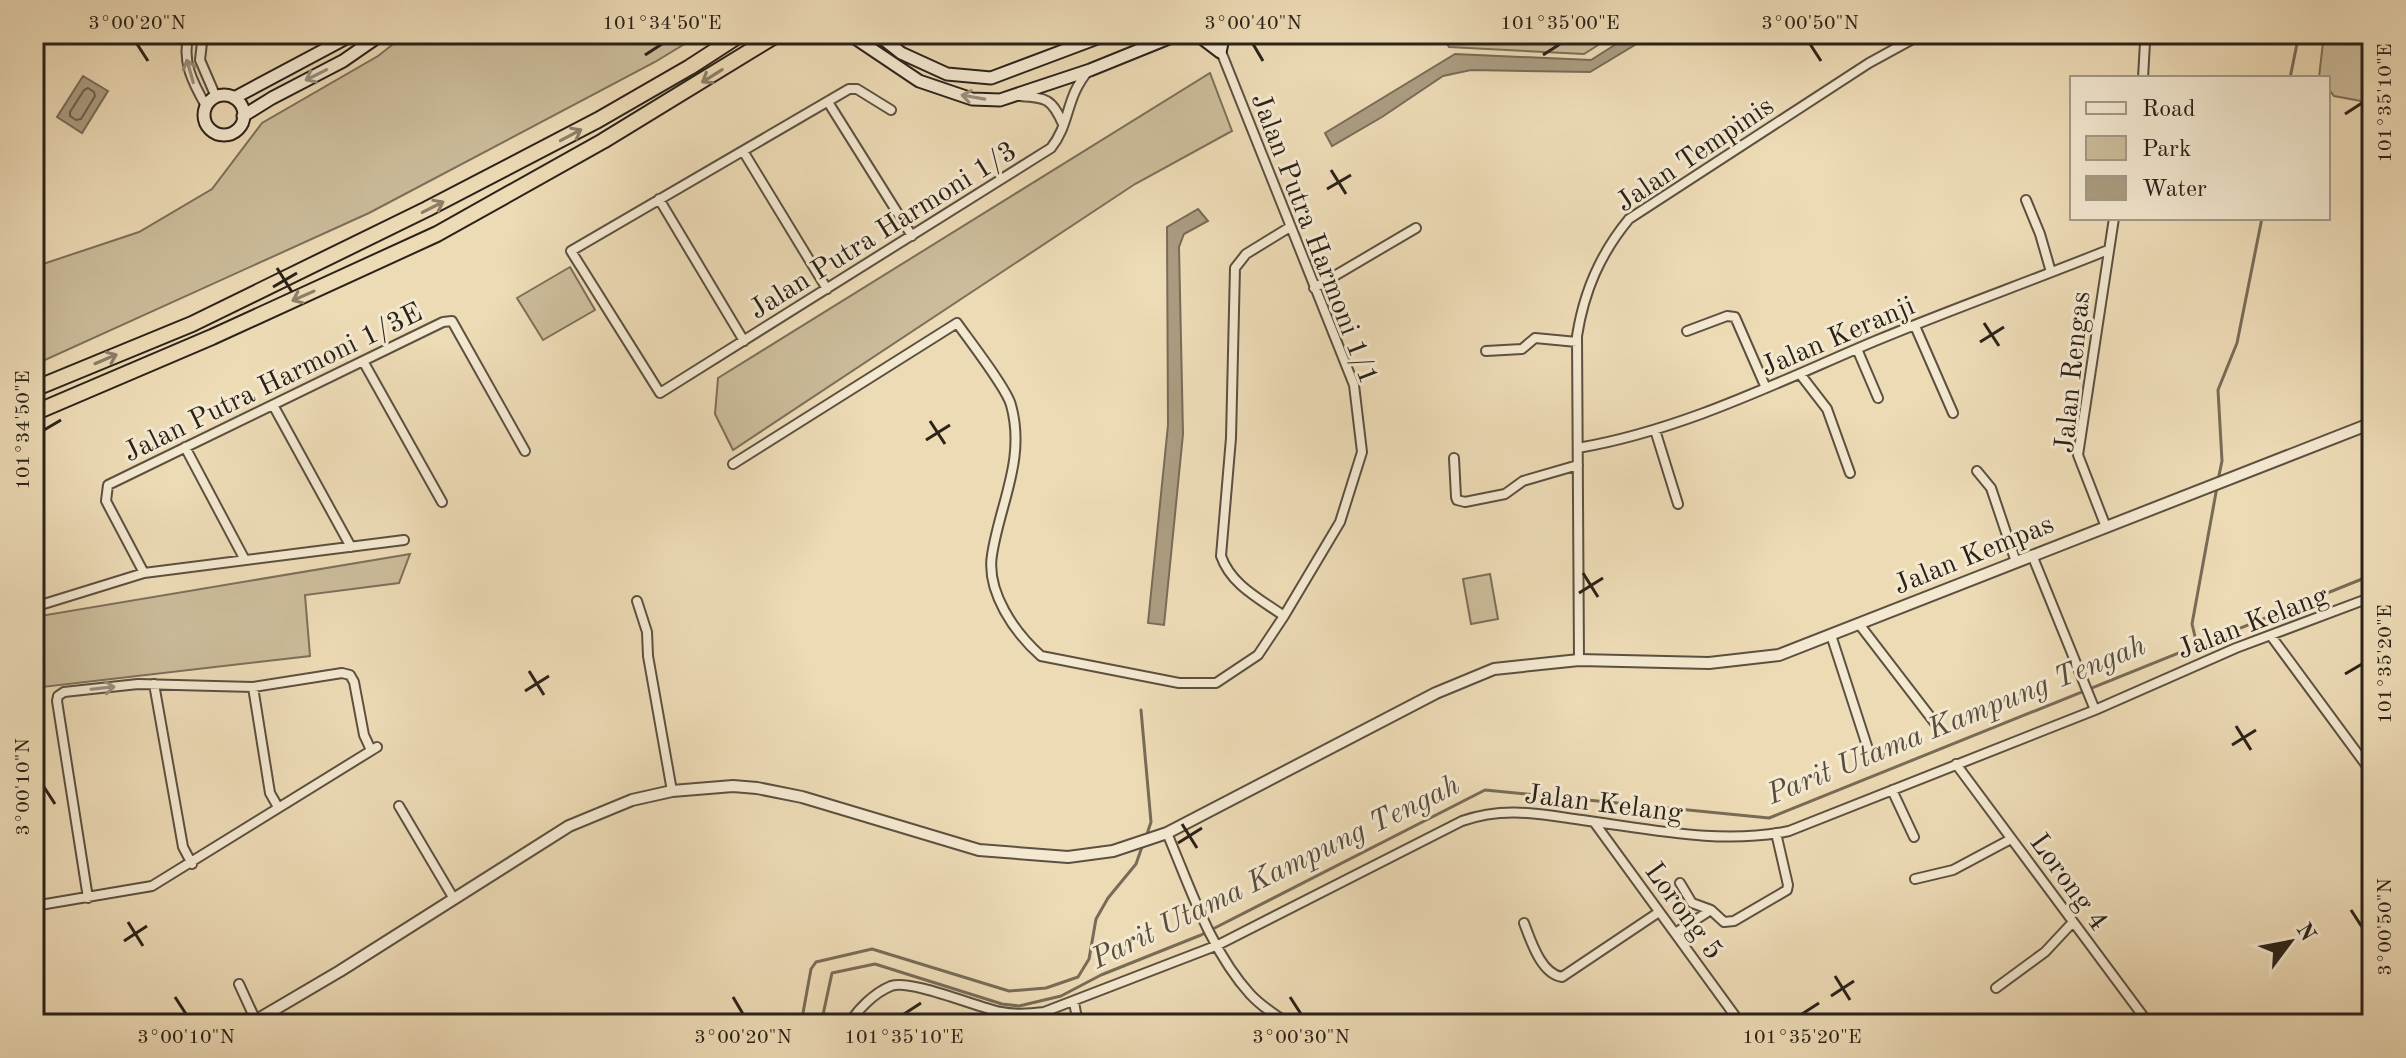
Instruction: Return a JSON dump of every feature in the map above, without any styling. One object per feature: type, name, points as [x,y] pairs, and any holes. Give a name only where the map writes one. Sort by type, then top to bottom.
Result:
[{"type":"highway","points":[[34,389],[192,324],[363,242],[598,120],[741,34]]},
{"type":"highway","points":[[34,413],[212,337],[437,234],[513,193],[778,34]]},
{"type":"main road","points":[[234,98],[354,34]]},
{"type":"main road","points":[[243,116],[343,61],[382,34]]},
{"type":"main road","points":[[877,34],[901,53],[947,74],[991,78],[1108,34]]},
{"type":"main road","points":[[853,36],[919,81],[972,99],[1000,100],[1090,70],[1179,34]]},
{"type":"main road","points":[[1187,34],[1199,36],[1220,52],[1224,34]]},
{"type":"main road","points":[[228,96],[234,98],[241,106],[243,116],[239,128],[233,133],[220,135],[207,126],[204,116],[211,101],[228,96]]},
{"type":"street","points":[[189,34],[186,43],[188,72],[211,101]]},
{"type":"street","points":[[203,34],[200,60],[211,101]]},
{"type":"street","name":"Jalan Putra Harmoni 1/1","points":[[733,464],[957,323],[1011,402],[1017,453],[991,558],[995,584],[1005,613],[1026,643],[1041,656],[1179,683],[1216,683],[1258,655],[1340,522],[1362,452],[1354,385],[1214,34]]},
{"type":"street","name":"Jalan Tempinis","points":[[1579,660],[1577,342],[1583,302],[1606,248],[1629,219],[1869,63],[1922,34]]},
{"type":"street","points":[[2142,34],[2145,42],[2143,76]]},
{"type":"street","name":"Jalan Putra Harmoni 1/3","points":[[659,199],[571,251],[660,393],[1051,148],[1060,137],[1071,95],[1090,70]]},
{"type":"street","points":[[744,341],[659,199],[849,89],[857,89],[891,110]]},
{"type":"street","points":[[1014,95],[1050,101],[1063,125]]},
{"type":"street","points":[[828,102],[912,236]]},
{"type":"street","points":[[743,151],[827,289]]},
{"type":"street","points":[[2026,200],[2051,272]]},
{"type":"street","name":"Jalan Rengas","points":[[2106,527],[2078,455],[2114,220]]},
{"type":"street","points":[[1284,616],[1239,584],[1226,571],[1221,556],[1231,438],[1235,268],[1246,254],[1290,227]]},
{"type":"street","points":[[1314,288],[1416,228]]},
{"type":"street","name":"Jalan Keranji","points":[[1578,448],[1614,442],[1711,412],[1857,349],[2108,250]]},
{"type":"street","points":[[1687,331],[1727,316],[1735,317],[1766,388]]},
{"type":"street","name":"Jalan Putra Harmoni 1/3E","points":[[144,573],[106,501],[108,485],[443,322],[452,321],[525,451]]},
{"type":"street","points":[[1915,326],[1953,413]]},
{"type":"street","points":[[1486,351],[1522,349],[1535,338],[1577,342]]},
{"type":"street","points":[[1857,349],[1878,398]]},
{"type":"street","points":[[363,361],[442,502]]},
{"type":"street","points":[[1800,374],[1827,409],[1850,473]]},
{"type":"street","points":[[2370,424],[2372,384]]},
{"type":"street","points":[[273,405],[351,547]]},
{"type":"street","name":"Jalan Kempas","points":[[253,1022],[569,826],[632,800],[672,791],[733,786],[773,790],[979,850],[1068,857],[1113,851],[1167,833],[1422,701],[1494,669],[1579,660],[1709,663],[1779,655],[2370,424]]},
{"type":"street","points":[[1655,430],[1678,504]]},
{"type":"street","points":[[185,447],[245,560]]},
{"type":"street","points":[[1454,458],[1456,497],[1465,502],[1505,494],[1523,481],[1578,465]]},
{"type":"street","points":[[1977,471],[1991,488],[2016,562]]},
{"type":"street","points":[[34,607],[144,573],[404,540]]},
{"type":"street","points":[[2032,555],[2095,710]]},
{"type":"street","name":"Jalan Kelang","points":[[849,1024],[869,1000],[893,985],[911,986],[1001,1012],[1026,1015],[1074,1002],[1216,941],[1462,821],[1485,813],[1508,811],[1698,836],[1776,833],[1822,819],[2095,710],[2236,648],[2372,597]]},
{"type":"street","points":[[637,601],[647,632],[648,656],[672,791]]},
{"type":"street","points":[[1859,624],[1935,723]]},
{"type":"street","points":[[1831,635],[1868,749]]},
{"type":"street","points":[[2271,636],[2372,773]]},
{"type":"street","points":[[34,906],[88,898],[152,886],[374,749],[364,735],[350,675],[342,673],[253,687],[154,684],[64,692],[58,696],[88,898]]},
{"type":"street","points":[[154,684],[183,847],[192,864]]},
{"type":"street","points":[[253,687],[270,793],[278,807]]},
{"type":"street","name":"Lorong 4","points":[[1956,764],[2149,1024]]},
{"type":"street","points":[[1892,790],[1914,837]]},
{"type":"street","points":[[399,806],[454,899]]},
{"type":"street","name":"Lorong 5","points":[[1594,822],[1741,1024]]},
{"type":"street","points":[[1167,833],[1205,921],[1238,978],[1251,995],[1289,1024]]},
{"type":"street","points":[[1680,883],[1692,903],[1711,910],[1720,920],[1729,923],[1787,890],[1776,833]]},
{"type":"street","points":[[1915,879],[1953,870],[2011,839]]},
{"type":"street","points":[[1675,933],[1711,910]]},
{"type":"street","points":[[1524,923],[1547,969],[1562,977],[1659,912]]},
{"type":"street","points":[[1996,988],[2045,952],[2073,922]]},
{"type":"street","points":[[239,984],[253,1022]]},
{"type":"street","points":[[1074,1002],[1078,1024]]},
{"type":"green space","points":[[406,34],[701,34],[655,62],[369,213],[34,365],[34,267],[139,232],[212,189],[262,123],[378,56]]},
{"type":"green space","points":[[1441,34],[1602,34],[1606,40],[1584,54],[1449,47]]},
{"type":"green space","points":[[2324,34],[2372,34],[2372,103],[2334,96],[2330,91],[2330,76],[2319,76]]},
{"type":"green space","points":[[1210,73],[1232,131],[1135,184],[733,450],[715,414],[718,378]]},
{"type":"green space","points":[[570,267],[595,310],[543,340],[517,298]]},
{"type":"green space","points":[[410,554],[399,583],[305,595],[310,656],[34,688],[34,617]]},
{"type":"green space","points":[[1490,574],[1498,619],[1471,624],[1463,579]]},
{"type":"water","points":[[1632,34],[1653,34],[1590,72],[1471,70],[1443,76],[1332,146],[1325,133],[1455,54],[1591,60]]},
{"type":"water","points":[[83,76],[108,91],[82,133],[57,117]]},
{"type":"water","points":[[1198,209],[1208,221],[1184,234],[1179,247],[1183,434],[1164,625],[1148,623],[1168,425],[1167,227]]},
{"type":"waterway","points":[[2290,76],[2299,34]]},
{"type":"waterway","points":[[2218,480],[2222,461],[2218,390],[2237,343],[2262,220]]},
{"type":"waterway","points":[[2197,645],[2192,624],[2217,487]]},
{"type":"waterway","name":"Parit Utama Kampung Tengah","points":[[821,1024],[832,973],[875,964],[1002,1004],[1019,1006],[1061,996],[1101,975],[1201,935],[1485,790],[1769,818],[2372,575]]},
{"type":"waterway","points":[[1141,710],[1151,822],[1146,837]]},
{"type":"waterway","points":[[801,1024],[811,969],[816,962],[872,949],[1009,991],[1046,988],[1078,977],[1089,959],[1096,919],[1108,898],[1136,864],[1143,844]]}]
